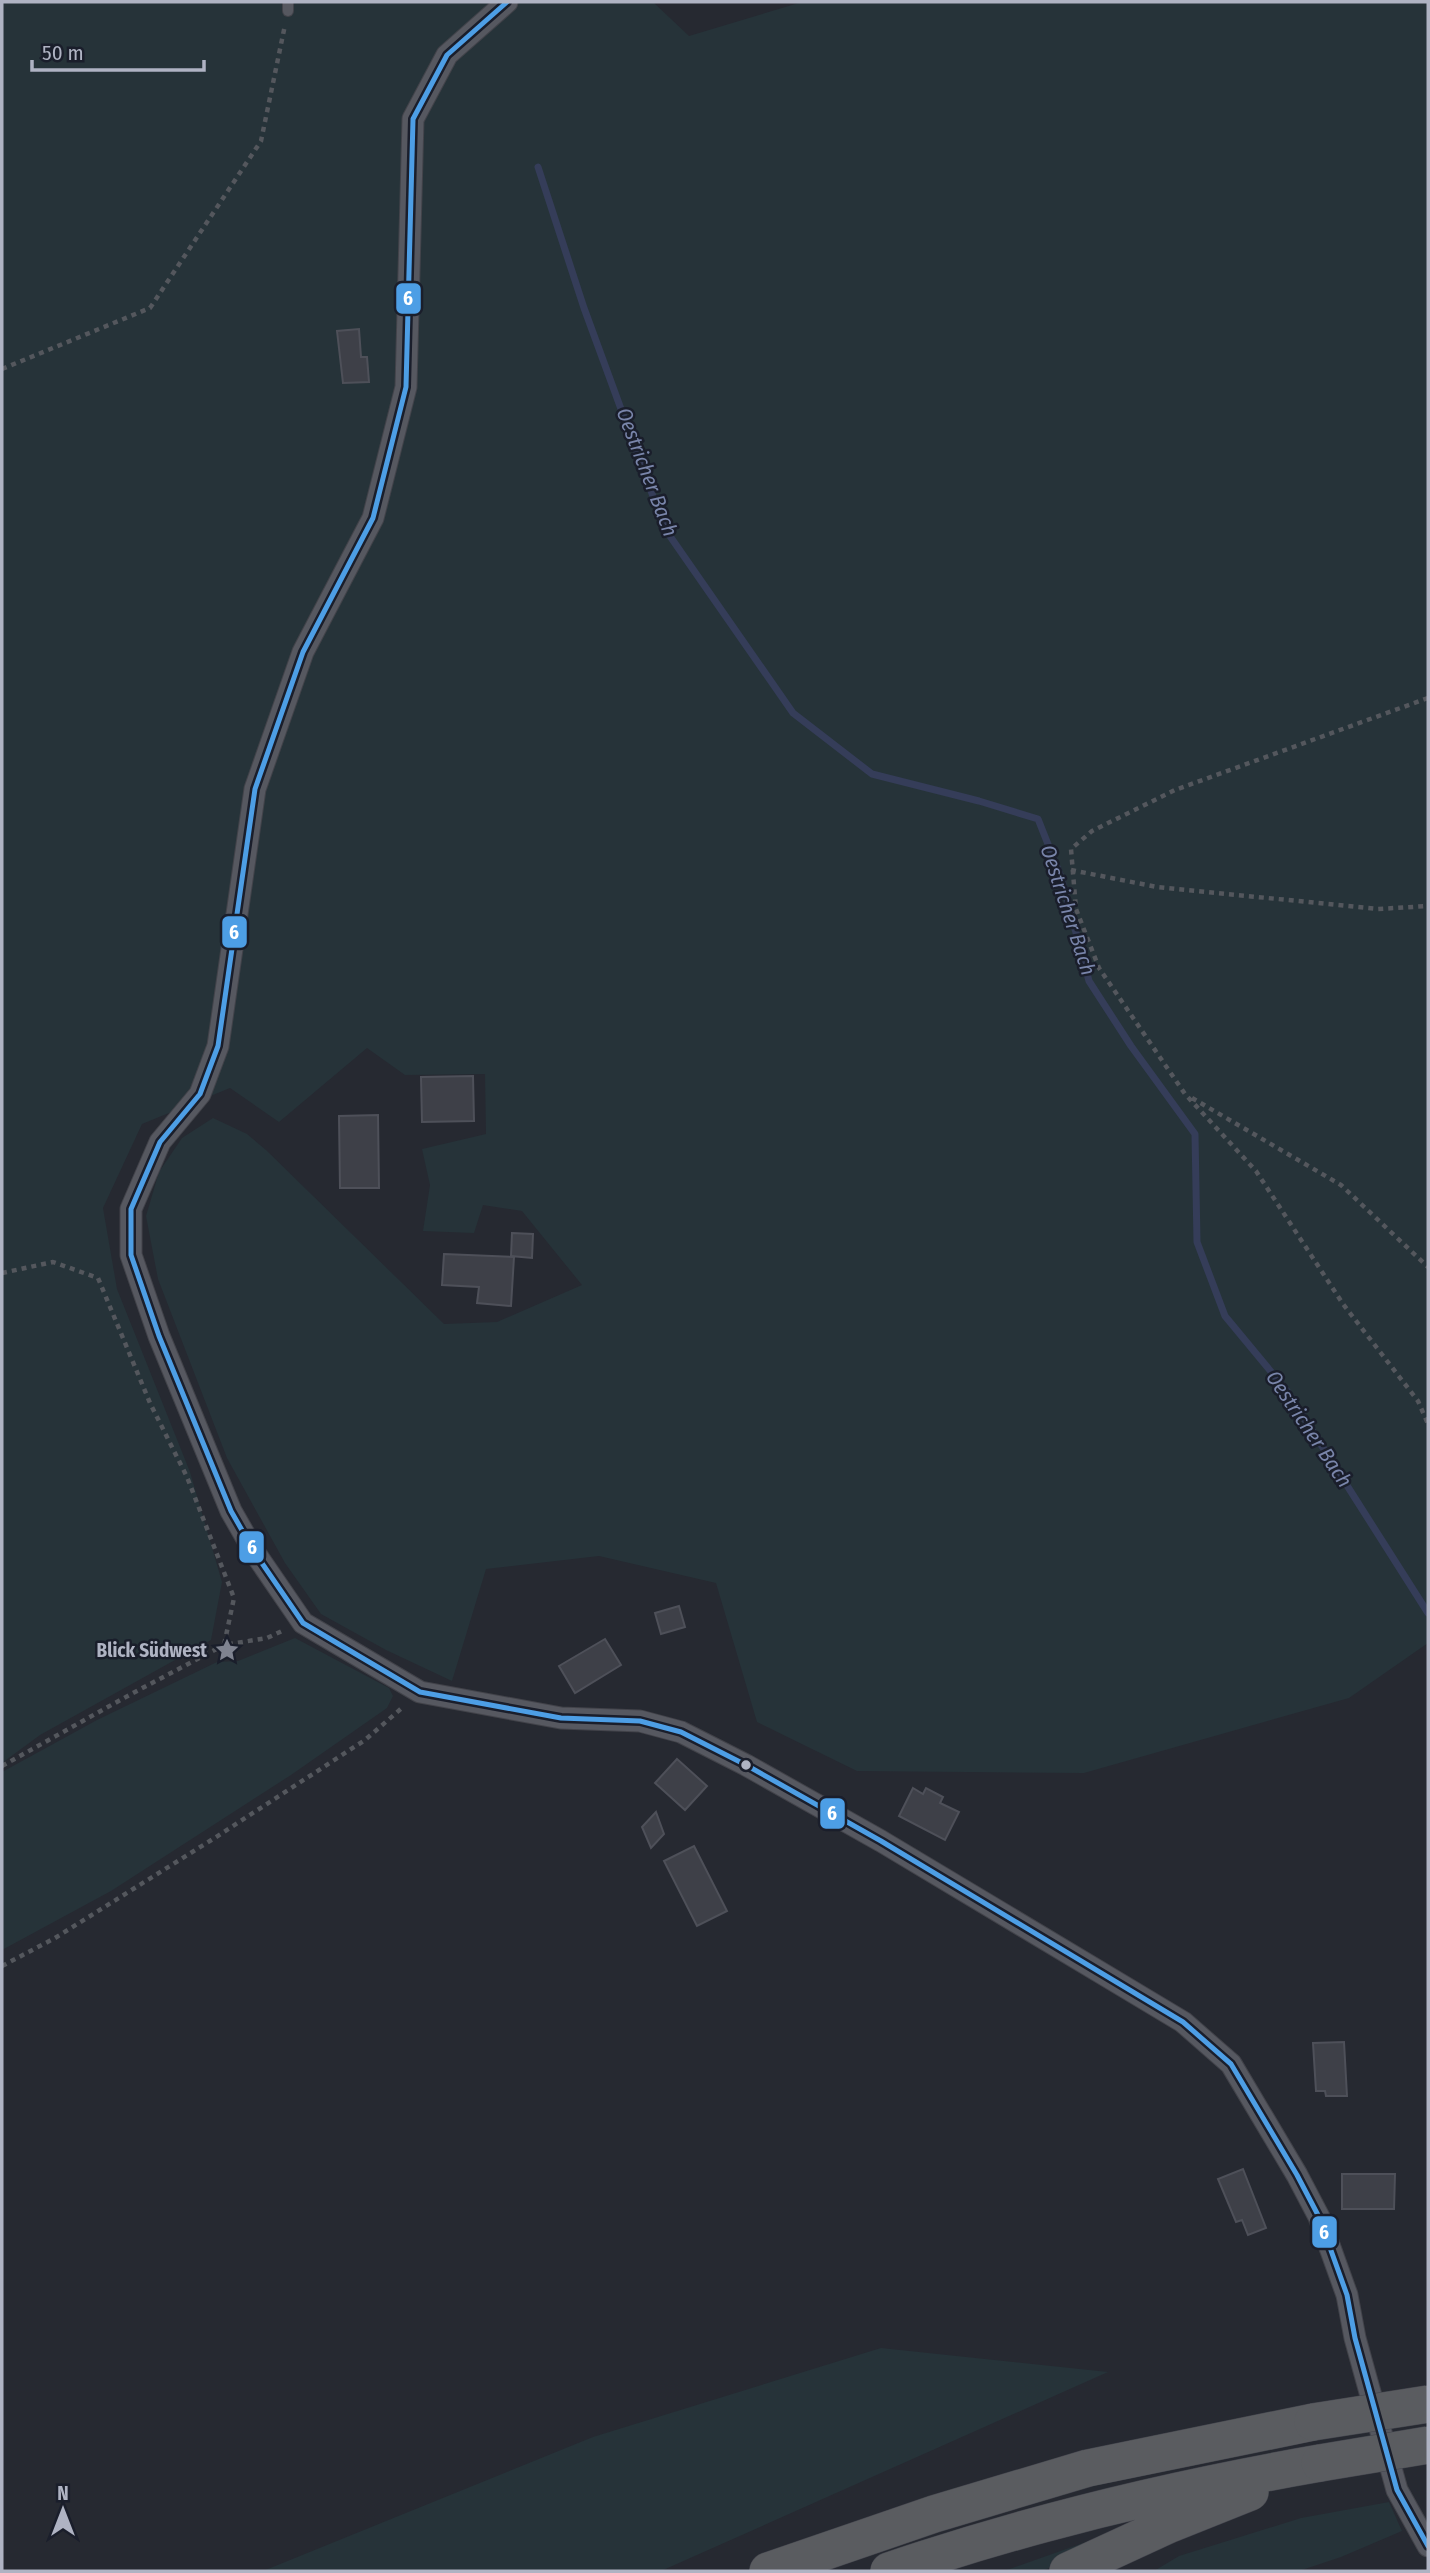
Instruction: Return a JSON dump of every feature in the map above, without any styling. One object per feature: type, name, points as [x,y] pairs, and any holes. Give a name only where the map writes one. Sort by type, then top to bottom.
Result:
[{"type":"highway","points":[[768,2571],[934,2514],[1088,2468],[1313,2422],[1428,2404]]},
{"type":"highway","points":[[888,2571],[950,2550],[1100,2507],[1202,2484],[1428,2445]]},
{"type":"highway","points":[[1068,2571],[1170,2524],[1320,2463]]},
{"type":"street","points":[[507,2],[447,55],[413,120],[406,387],[373,518],[303,652],[256,789],[218,1046],[200,1094],[160,1142],[131,1209],[131,1255],[159,1336],[226,1498],[256,1553],[303,1623],[420,1692],[561,1718],[640,1721],[681,1732],[746,1765],[881,1841],[1183,2022],[1231,2064],[1297,2175],[1318,2217],[1347,2295],[1355,2338],[1397,2490],[1428,2546]]},
{"type":"path","points":[[2,369],[150,307],[261,141],[288,6]]},
{"type":"path","points":[[1428,698],[1424,702],[1175,790],[1092,831],[1071,849],[1076,908],[1099,968],[1185,1094],[1256,1171],[1343,1304],[1418,1401],[1428,1424]]},
{"type":"path","points":[[1071,870],[1157,887],[1378,908],[1428,906]]},
{"type":"path","points":[[1185,1094],[1341,1185],[1428,1267]]},
{"type":"path","points":[[2,1273],[53,1262],[98,1278],[150,1403],[187,1477],[234,1598],[224,1646]]},
{"type":"path","points":[[2,1766],[224,1646],[267,1638],[303,1623]]},
{"type":"path","points":[[2,1966],[55,1938],[365,1741],[420,1692]]},
{"type":"shaded area","points":[[2,2],[653,2],[689,36],[802,2],[1428,2],[1428,1643],[1349,1698],[1084,1773],[857,1771],[757,1722],[716,1583],[599,1556],[486,1569],[452,1681],[386,1650],[321,1614],[285,1563],[227,1458],[158,1279],[146,1216],[159,1172],[182,1138],[213,1118],[247,1134],[444,1324],[497,1322],[582,1285],[522,1211],[483,1205],[474,1233],[423,1231],[430,1185],[422,1149],[486,1134],[485,1074],[405,1075],[367,1048],[279,1122],[230,1088],[142,1124],[103,1208],[117,1289],[190,1472],[222,1582],[211,1640],[40,1735],[2,1763]]},
{"type":"shaded area","points":[[295,1638],[389,1688],[393,1696],[387,1708],[291,1775],[111,1891],[2,1950],[2,1772],[97,1720],[217,1662],[238,1661]]},
{"type":"shaded area","points":[[881,2348],[1108,2372],[661,2571],[263,2571],[593,2437]]},
{"type":"shaded area","points":[[1389,2502],[1402,2531],[1341,2557],[1299,2571],[1154,2571],[1179,2556],[1301,2518]]},
{"type":"shaded area","points":[[1128,2534],[1042,2571],[1004,2571],[1089,2541]]},
{"type":"building","points":[[359,329],[361,357],[367,357],[369,382],[343,383],[337,331]]},
{"type":"building","points":[[473,1076],[474,1121],[422,1122],[421,1077]]},
{"type":"building","points":[[378,1115],[379,1188],[340,1188],[339,1116]]},
{"type":"building","points":[[512,1233],[533,1234],[532,1258],[511,1256]]},
{"type":"building","points":[[444,1254],[514,1257],[511,1306],[477,1303],[479,1287],[442,1285]]},
{"type":"building","points":[[679,1606],[685,1627],[661,1634],[655,1613]]},
{"type":"building","points":[[605,1639],[621,1665],[575,1693],[559,1666]]},
{"type":"building","points":[[677,1759],[707,1786],[685,1810],[655,1783]]},
{"type":"building","points":[[913,1788],[923,1794],[926,1788],[943,1797],[940,1803],[959,1812],[945,1840],[899,1816]]},
{"type":"building","points":[[656,1812],[664,1834],[651,1848],[642,1827]]},
{"type":"building","points":[[694,1846],[727,1911],[697,1926],[664,1861]]},
{"type":"building","points":[[1344,2042],[1347,2096],[1326,2096],[1325,2091],[1316,2091],[1313,2043]]},
{"type":"building","points":[[1243,2169],[1266,2228],[1248,2235],[1242,2220],[1236,2222],[1218,2179]]},
{"type":"building","points":[[1342,2174],[1395,2174],[1394,2209],[1342,2209]]},
{"type":"waterway","name":"Oestricher Bach","points":[[538,167],[584,308],[665,529],[793,713],[872,774],[1038,819],[1061,877],[1089,981],[1131,1046],[1195,1134],[1197,1242],[1225,1316],[1287,1391],[1428,1613]]},
{"type":"transit line","name":"6","points":[[507,2],[447,55],[413,119],[406,387],[373,518],[303,652],[255,789],[218,1046],[200,1094],[160,1142],[131,1209],[131,1255],[159,1336],[231,1511],[255,1553],[303,1623],[420,1692],[561,1718],[640,1721],[681,1732],[746,1765],[881,1841],[1183,2022],[1231,2064],[1319,2217],[1347,2295],[1355,2338],[1397,2490],[1428,2546]]},
{"type":"place","name":"Blick Südwest","points":[[227,1650]]}]
